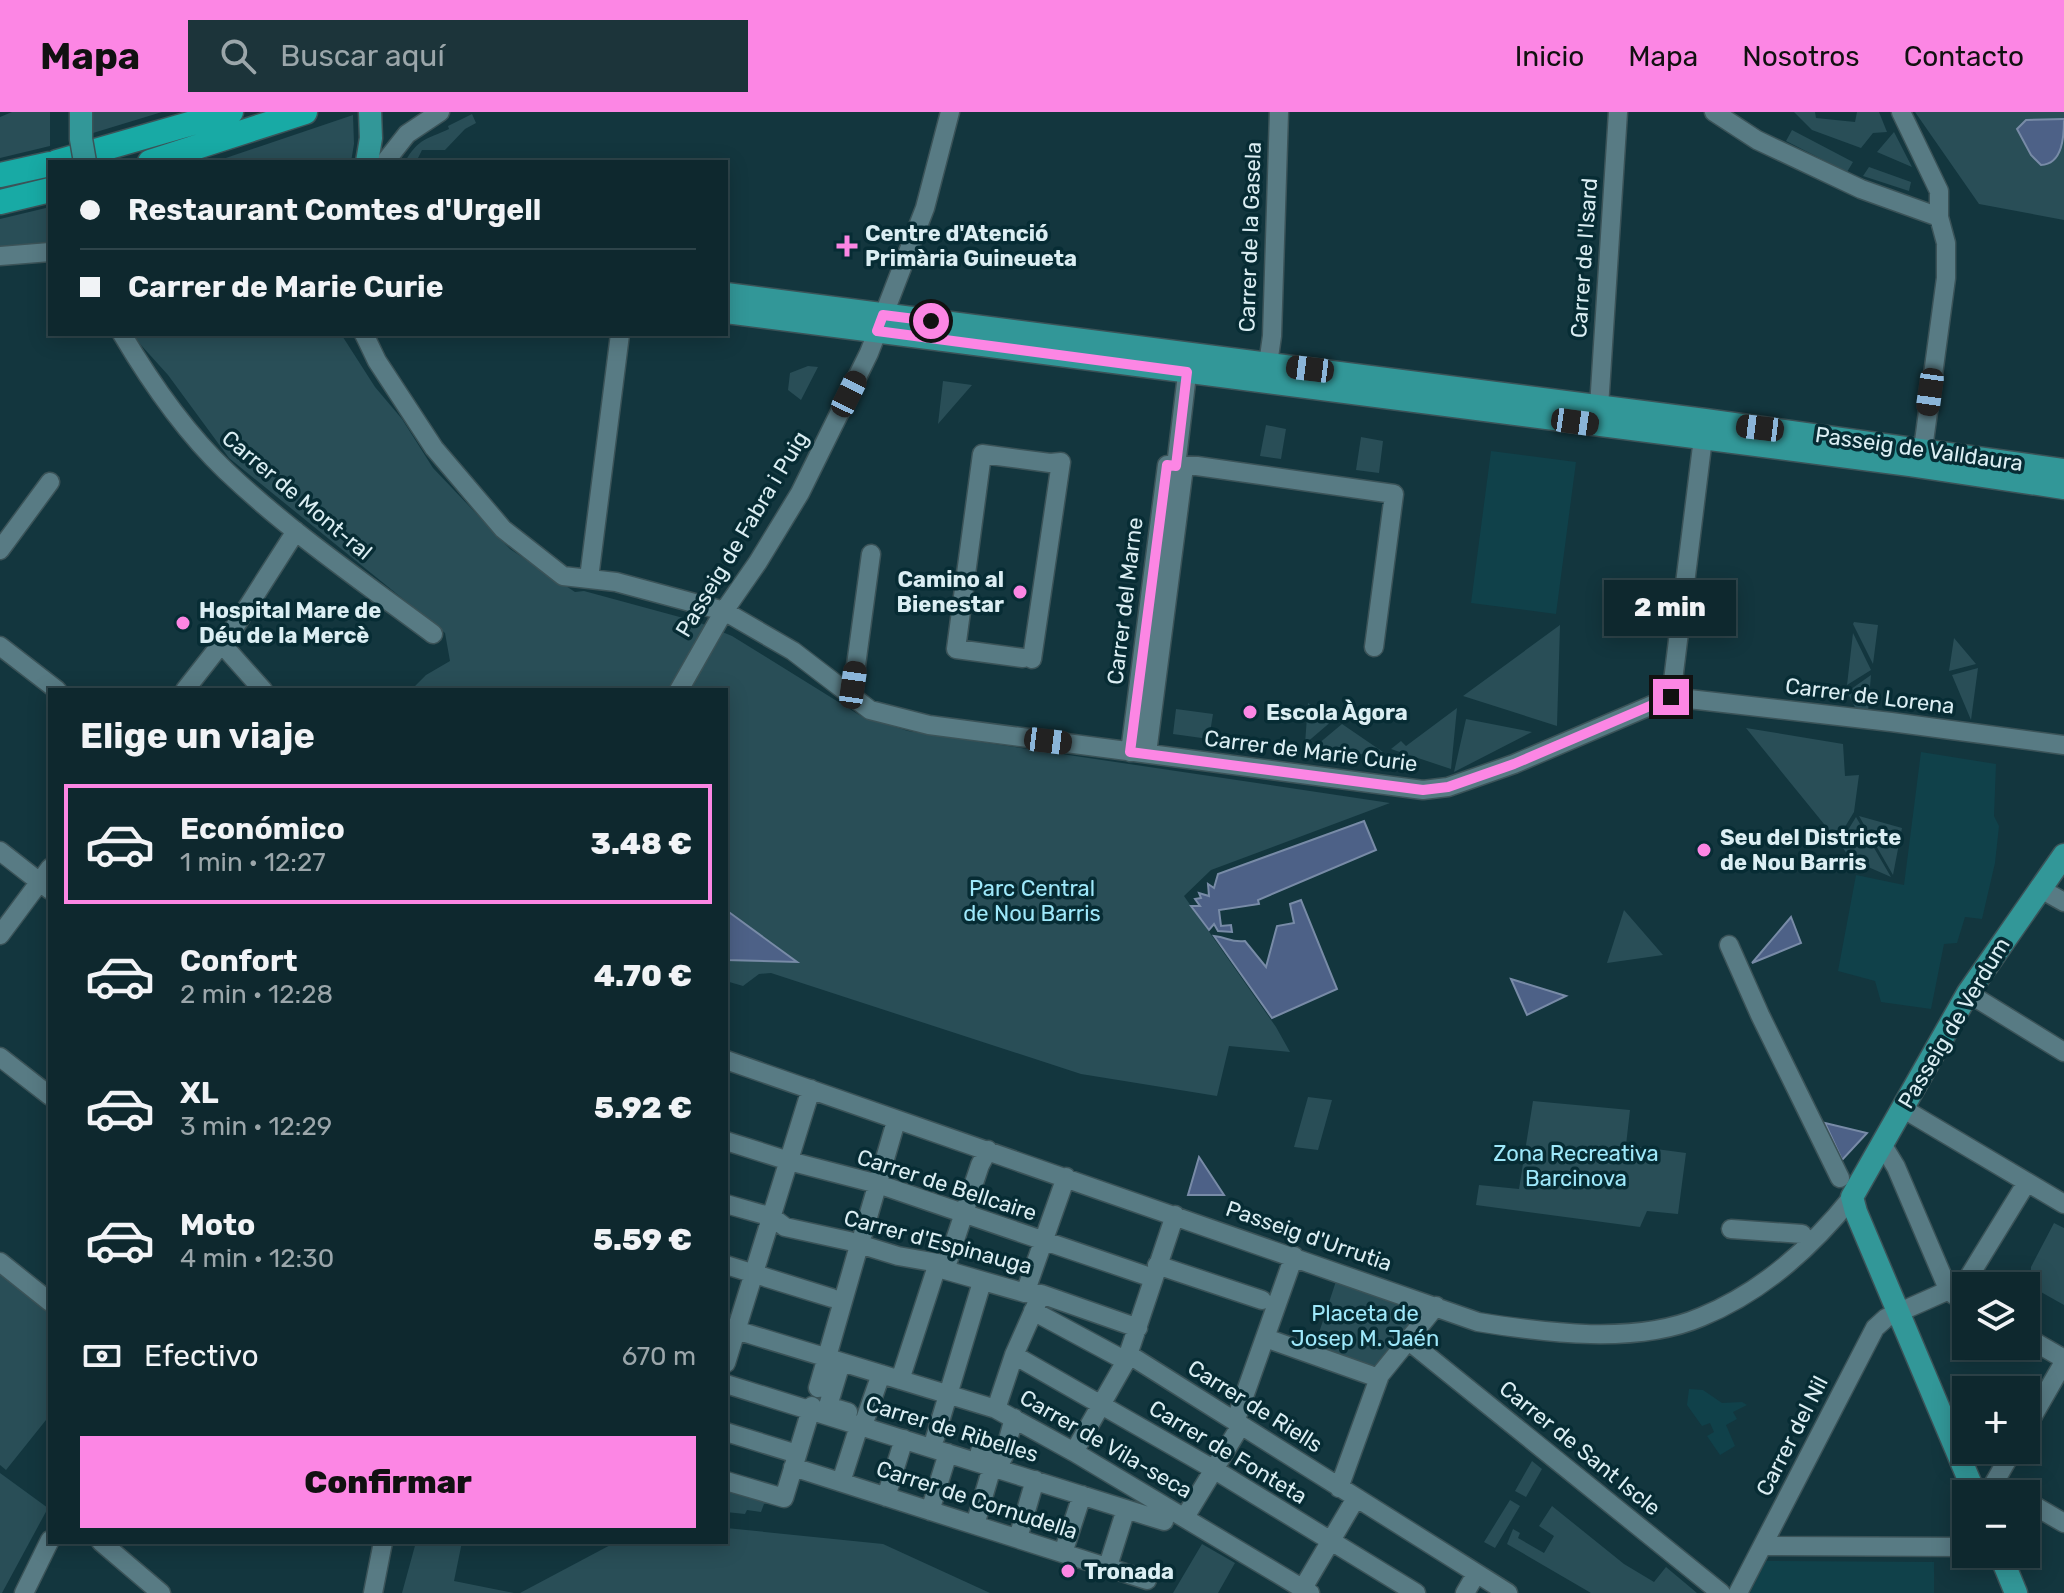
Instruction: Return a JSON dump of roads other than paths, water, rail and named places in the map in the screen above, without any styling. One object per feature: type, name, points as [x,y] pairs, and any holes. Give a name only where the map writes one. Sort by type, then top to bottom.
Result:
[{"type":"highway","points":[[64,160],[231,112]]},
{"type":"highway","points":[[156,160],[305,112]]},
{"type":"highway","points":[[0,175],[48,164]]},
{"type":"highway","points":[[0,202],[48,190]]},
{"type":"main road","points":[[81,112],[85,160]]},
{"type":"main road","points":[[367,160],[371,138],[370,112]]},
{"type":"main road","points":[[371,138],[377,160]]},
{"type":"main road","name":"Passeig de Valldaura","points":[[728,294],[880,323],[1922,458],[2064,470]]},
{"type":"main road","name":"Passeig de Valldaura","points":[[728,312],[880,323]]},
{"type":"main road","name":"Passeig de Valldaura","points":[[1189,363],[1268,364],[1599,407],[1704,429]]},
{"type":"main road","name":"Passeig de Valldaura","points":[[1922,458],[2064,488]]},
{"type":"main road","name":"Passeig de Verdum","points":[[1846,1187],[1882,1144],[1968,993],[2064,855]]},
{"type":"main road","points":[[1846,1187],[1974,1480]]},
{"type":"main road","points":[[2006,1568],[2016,1593]]},
{"type":"street","points":[[387,160],[407,134],[440,112]]},
{"type":"street","name":"Passeig de Fabra i Puig","points":[[680,688],[724,611],[800,493],[869,353],[925,208],[950,112]]},
{"type":"street","name":"Carrer de la Gasela","points":[[1268,364],[1272,336],[1279,112]]},
{"type":"street","name":"Carrer de l'Isard","points":[[1599,407],[1618,112]]},
{"type":"street","points":[[1714,112],[1757,140],[1848,183],[1939,217]]},
{"type":"street","points":[[1901,112],[1939,191],[1939,217],[1946,243],[1946,278],[1922,458]]},
{"type":"street","points":[[0,256],[48,252]]},
{"type":"street","name":"Carrer de Mont-ral","points":[[123,336],[165,401],[225,471],[296,531],[433,634]]},
{"type":"street","name":"Carrer de Marie Curie","points":[[365,336],[377,361],[434,448],[503,529],[563,576],[639,588],[724,611],[793,651],[870,710],[929,725],[1423,790],[1448,787],[1514,764],[1671,697]]},
{"type":"street","points":[[589,578],[620,336]]},
{"type":"street","name":"Carrer del Marne","points":[[1139,753],[1180,467],[1189,363]]},
{"type":"street","points":[[1671,697],[1704,429]]},
{"type":"street","points":[[982,454],[1061,462],[1027,659],[956,649],[982,454]]},
{"type":"street","points":[[1180,467],[1197,466],[1394,494],[1374,647]]},
{"type":"street","points":[[0,550],[50,482]]},
{"type":"street","points":[[187,688],[221,643],[296,531]]},
{"type":"street","points":[[852,695],[871,554]]},
{"type":"street","points":[[221,643],[261,688]]},
{"type":"street","points":[[0,646],[54,688]]},
{"type":"street","name":"Carrer de Lorena","points":[[1671,697],[2064,745]]},
{"type":"street","points":[[0,851],[47,880],[0,935]]},
{"type":"street","points":[[2039,888],[2064,902]]},
{"type":"street","points":[[1729,945],[1760,1015],[1846,1187]]},
{"type":"street","points":[[1968,993],[2064,1052]]},
{"type":"street","points":[[0,1057],[48,1094]]},
{"type":"street","name":"Passeig d'Urrutia","points":[[728,1061],[1478,1322],[1526,1330],[1602,1334],[1652,1329],[1700,1318],[1773,1275],[1816,1238],[1846,1187]]},
{"type":"street","points":[[728,1349],[731,1328],[754,1273],[811,1089]]},
{"type":"street","points":[[1902,1108],[2064,1204]]},
{"type":"street","points":[[894,1128],[860,1241],[833,1361],[828,1406],[863,1422],[935,1438],[1003,1458],[1014,1418]]},
{"type":"street","name":"Carrer de Bellcaire","points":[[728,1142],[878,1184],[965,1212],[1043,1242],[1262,1300]]},
{"type":"street","points":[[1882,1144],[1896,1167],[1952,1292]]},
{"type":"street","points":[[900,1380],[988,1150]]},
{"type":"street","points":[[996,1409],[1033,1299],[1043,1242],[1066,1177]]},
{"type":"street","name":"Carrer del Nil","points":[[1738,1593],[1870,1336],[1880,1322],[1969,1278],[2027,1182]]},
{"type":"street","name":"Carrer d'Espinauga","points":[[728,1205],[772,1217],[785,1227],[942,1266],[1033,1299],[1138,1328]]},
{"type":"street","points":[[1074,1452],[1127,1358],[1175,1215]]},
{"type":"street","points":[[1731,1229],[1802,1234]]},
{"type":"street","points":[[1185,1517],[1215,1470],[1238,1424],[1294,1256]]},
{"type":"street","points":[[0,1262],[48,1300]]},
{"type":"street","points":[[728,1266],[832,1298]]},
{"type":"street","points":[[935,1438],[982,1282]]},
{"type":"street","name":"Carrer de Riells","points":[[1033,1299],[1508,1593]]},
{"type":"street","points":[[1339,1488],[1380,1375],[1436,1306]]},
{"type":"street","name":"Carrer de Vila-seca","points":[[731,1328],[996,1409],[1307,1591]]},
{"type":"street","points":[[1274,1341],[1370,1375]]},
{"type":"street","name":"Carrer de Sant Iscle","points":[[1409,1341],[1721,1593]]},
{"type":"street","points":[[2040,1346],[2064,1361],[2040,1403]]},
{"type":"street","name":"Carrer de Fonteta","points":[[1014,1355],[1215,1470],[1416,1593]]},
{"type":"street","points":[[728,1482],[784,1498],[812,1399],[833,1361]]},
{"type":"street","points":[[841,1482],[881,1374]]},
{"type":"street","name":"Carrer de Ribelles","points":[[728,1384],[812,1399],[904,1439],[1164,1521]]},
{"type":"street","name":"Carrer de Cornudella","points":[[728,1433],[841,1482],[1147,1580]]},
{"type":"street","points":[[886,1497],[904,1439]]},
{"type":"street","points":[[930,1511],[948,1453]]},
{"type":"street","points":[[1990,1480],[2002,1464]]},
{"type":"street","points":[[975,1525],[992,1467]]},
{"type":"street","points":[[1018,1538],[1035,1480]]},
{"type":"street","points":[[1063,1553],[1082,1495]]},
{"type":"street","points":[[1307,1591],[1325,1550],[1332,1544],[1356,1498]]},
{"type":"street","points":[[1108,1566],[1126,1509]]},
{"type":"street","points":[[2040,1509],[2064,1523]]},
{"type":"street","points":[[24,1593],[48,1544]]},
{"type":"street","points":[[103,1544],[161,1593]]},
{"type":"street","points":[[373,1593],[380,1544]]},
{"type":"street","points":[[1763,1546],[1952,1547]]},
{"type":"street","points":[[1465,1593],[1476,1574]]},
{"type":"place","name":"Centre d'Atenció Primària Guineueta","points":[[847,246]]},
{"type":"place","name":"Camino al Bienestar","points":[[1020,592]]},
{"type":"place","name":"Hospital Mare de Déu de la Mercè","points":[[183,623]]},
{"type":"place","name":"Escola Àgora","points":[[1250,712]]},
{"type":"place","name":"Seu del Districte de Nou Barris","points":[[1704,850]]},
{"type":"place","name":"Tronada","points":[[1068,1571]]},
{"type":"park label","name":"Parc Central de Nou Barris","points":[[1032,900]]},
{"type":"park label","name":"Zona Recreativa Barcinova","points":[[1576,1166]]},
{"type":"park label","name":"Placeta de Josep M. Jaén","points":[[1365,1326]]}]
